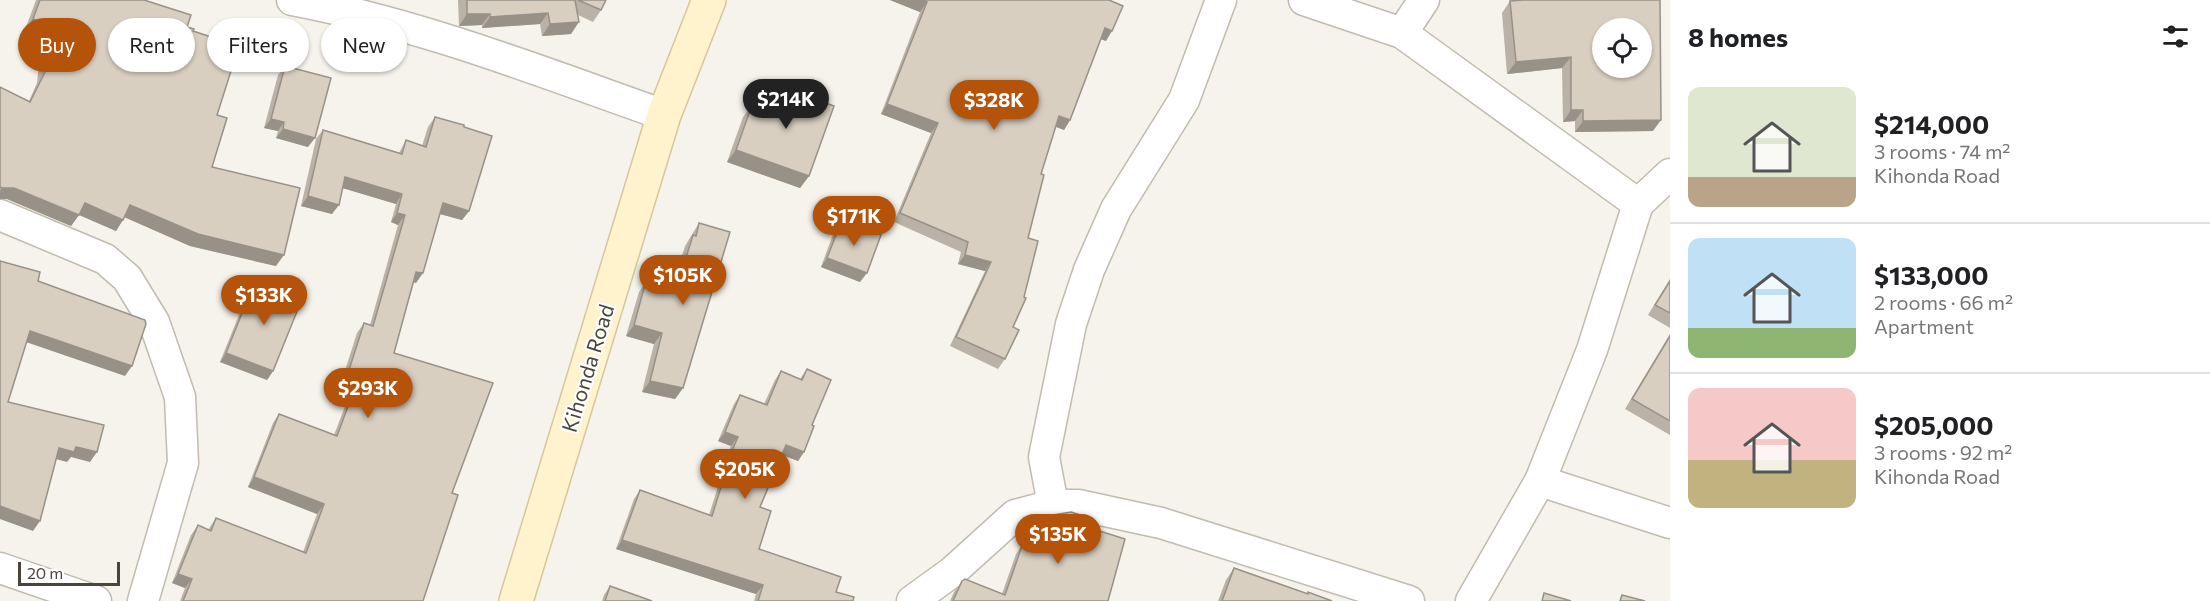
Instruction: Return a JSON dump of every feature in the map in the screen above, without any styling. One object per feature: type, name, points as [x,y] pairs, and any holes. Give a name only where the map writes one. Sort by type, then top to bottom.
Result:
[{"type":"street","points":[[292,0],[337,8],[478,49],[664,115]]},
{"type":"street","name":"Kihonda Road","points":[[516,601],[664,115],[709,0]]},
{"type":"street","points":[[1053,505],[1044,458],[1071,324],[1100,244],[1116,209],[1184,100],[1221,0]]},
{"type":"street","points":[[1304,0],[1402,33],[1638,204]]},
{"type":"street","points":[[1402,33],[1425,0]]},
{"type":"street","points":[[1471,601],[1540,480],[1592,350],[1638,204],[1670,174]]},
{"type":"street","points":[[0,215],[105,259],[128,278],[154,322],[180,397],[183,463],[144,601]]},
{"type":"street","points":[[1540,480],[1670,523]]},
{"type":"street","points":[[912,601],[952,572],[1015,515],[1053,505],[1078,505],[1161,523],[1409,601]]},
{"type":"street","points":[[0,568],[96,601]]},
{"type":"building","points":[[40,0],[144,0],[191,15],[190,18],[108,18],[108,72],[195,72],[195,32],[207,36],[207,72],[231,72],[217,115],[227,118],[212,167],[300,188],[284,255],[198,234],[130,205],[123,220],[85,203],[79,215],[14,188],[0,187],[0,87],[30,102],[45,72],[96,72],[96,18],[33,18]]},
{"type":"building","points":[[467,0],[575,0],[579,22],[550,24],[548,13],[490,17],[490,14],[467,14]]},
{"type":"building","points":[[578,0],[606,0],[601,10]]},
{"type":"building","points":[[922,0],[1109,0],[1123,6],[1112,31],[1105,28],[1070,120],[1059,116],[1041,174],[1044,175],[1028,238],[1038,241],[1024,297],[1026,298],[1013,327],[1019,330],[1005,359],[956,337],[991,262],[965,255],[968,242],[900,213],[938,123],[887,104],[927,2]]},
{"type":"building","points":[[1660,0],[1661,120],[1583,121],[1583,110],[1571,110],[1571,57],[1516,62],[1510,1]]},
{"type":"building","points":[[283,72],[308,72],[331,78],[315,138],[283,129],[284,122],[271,119]]},
{"type":"building","points":[[773,84],[834,106],[809,176],[736,150],[752,105],[764,109]]},
{"type":"building","points":[[435,117],[492,136],[469,211],[443,203],[423,273],[416,272],[394,353],[493,383],[452,493],[458,495],[423,601],[183,601],[192,579],[178,574],[198,525],[211,531],[216,518],[306,553],[324,504],[254,477],[279,414],[337,436],[360,374],[349,370],[364,323],[373,326],[405,215],[397,213],[402,194],[345,177],[339,205],[308,196],[323,130],[402,154],[406,140],[426,147]]},
{"type":"building","points":[[842,220],[881,235],[867,273],[827,258]]},
{"type":"building","points":[[699,223],[730,232],[683,388],[650,381],[662,333],[634,325],[646,281],[676,290]]},
{"type":"building","points":[[0,261],[40,272],[38,281],[145,320],[146,324],[132,366],[30,331],[8,402],[104,425],[97,452],[76,447],[74,452],[59,448],[40,521],[0,506]]},
{"type":"building","points":[[255,281],[302,299],[273,371],[226,353]]},
{"type":"building","points":[[1670,281],[1670,313],[1655,305]]},
{"type":"building","points":[[1670,336],[1670,421],[1632,399]]},
{"type":"building","points":[[807,369],[831,380],[812,425],[814,426],[804,452],[786,445],[760,507],[771,511],[759,549],[841,577],[836,592],[854,597],[853,601],[758,601],[763,585],[622,540],[640,490],[712,516],[727,468],[725,467],[738,437],[725,432],[740,395],[767,405],[781,371],[802,380]]},
{"type":"building","points":[[1071,512],[1090,518],[1087,527],[1125,539],[1108,601],[953,601],[965,579],[1005,595],[1023,543],[1031,546],[1041,517]]},
{"type":"building","points":[[1234,568],[1308,594],[1308,592],[1332,601],[1222,601]]},
{"type":"building","points":[[610,586],[652,601],[605,601]]},
{"type":"building","points":[[1544,593],[1571,601],[1542,601]]},
{"type":"building","points":[[1622,595],[1645,601],[1620,601]]}]
